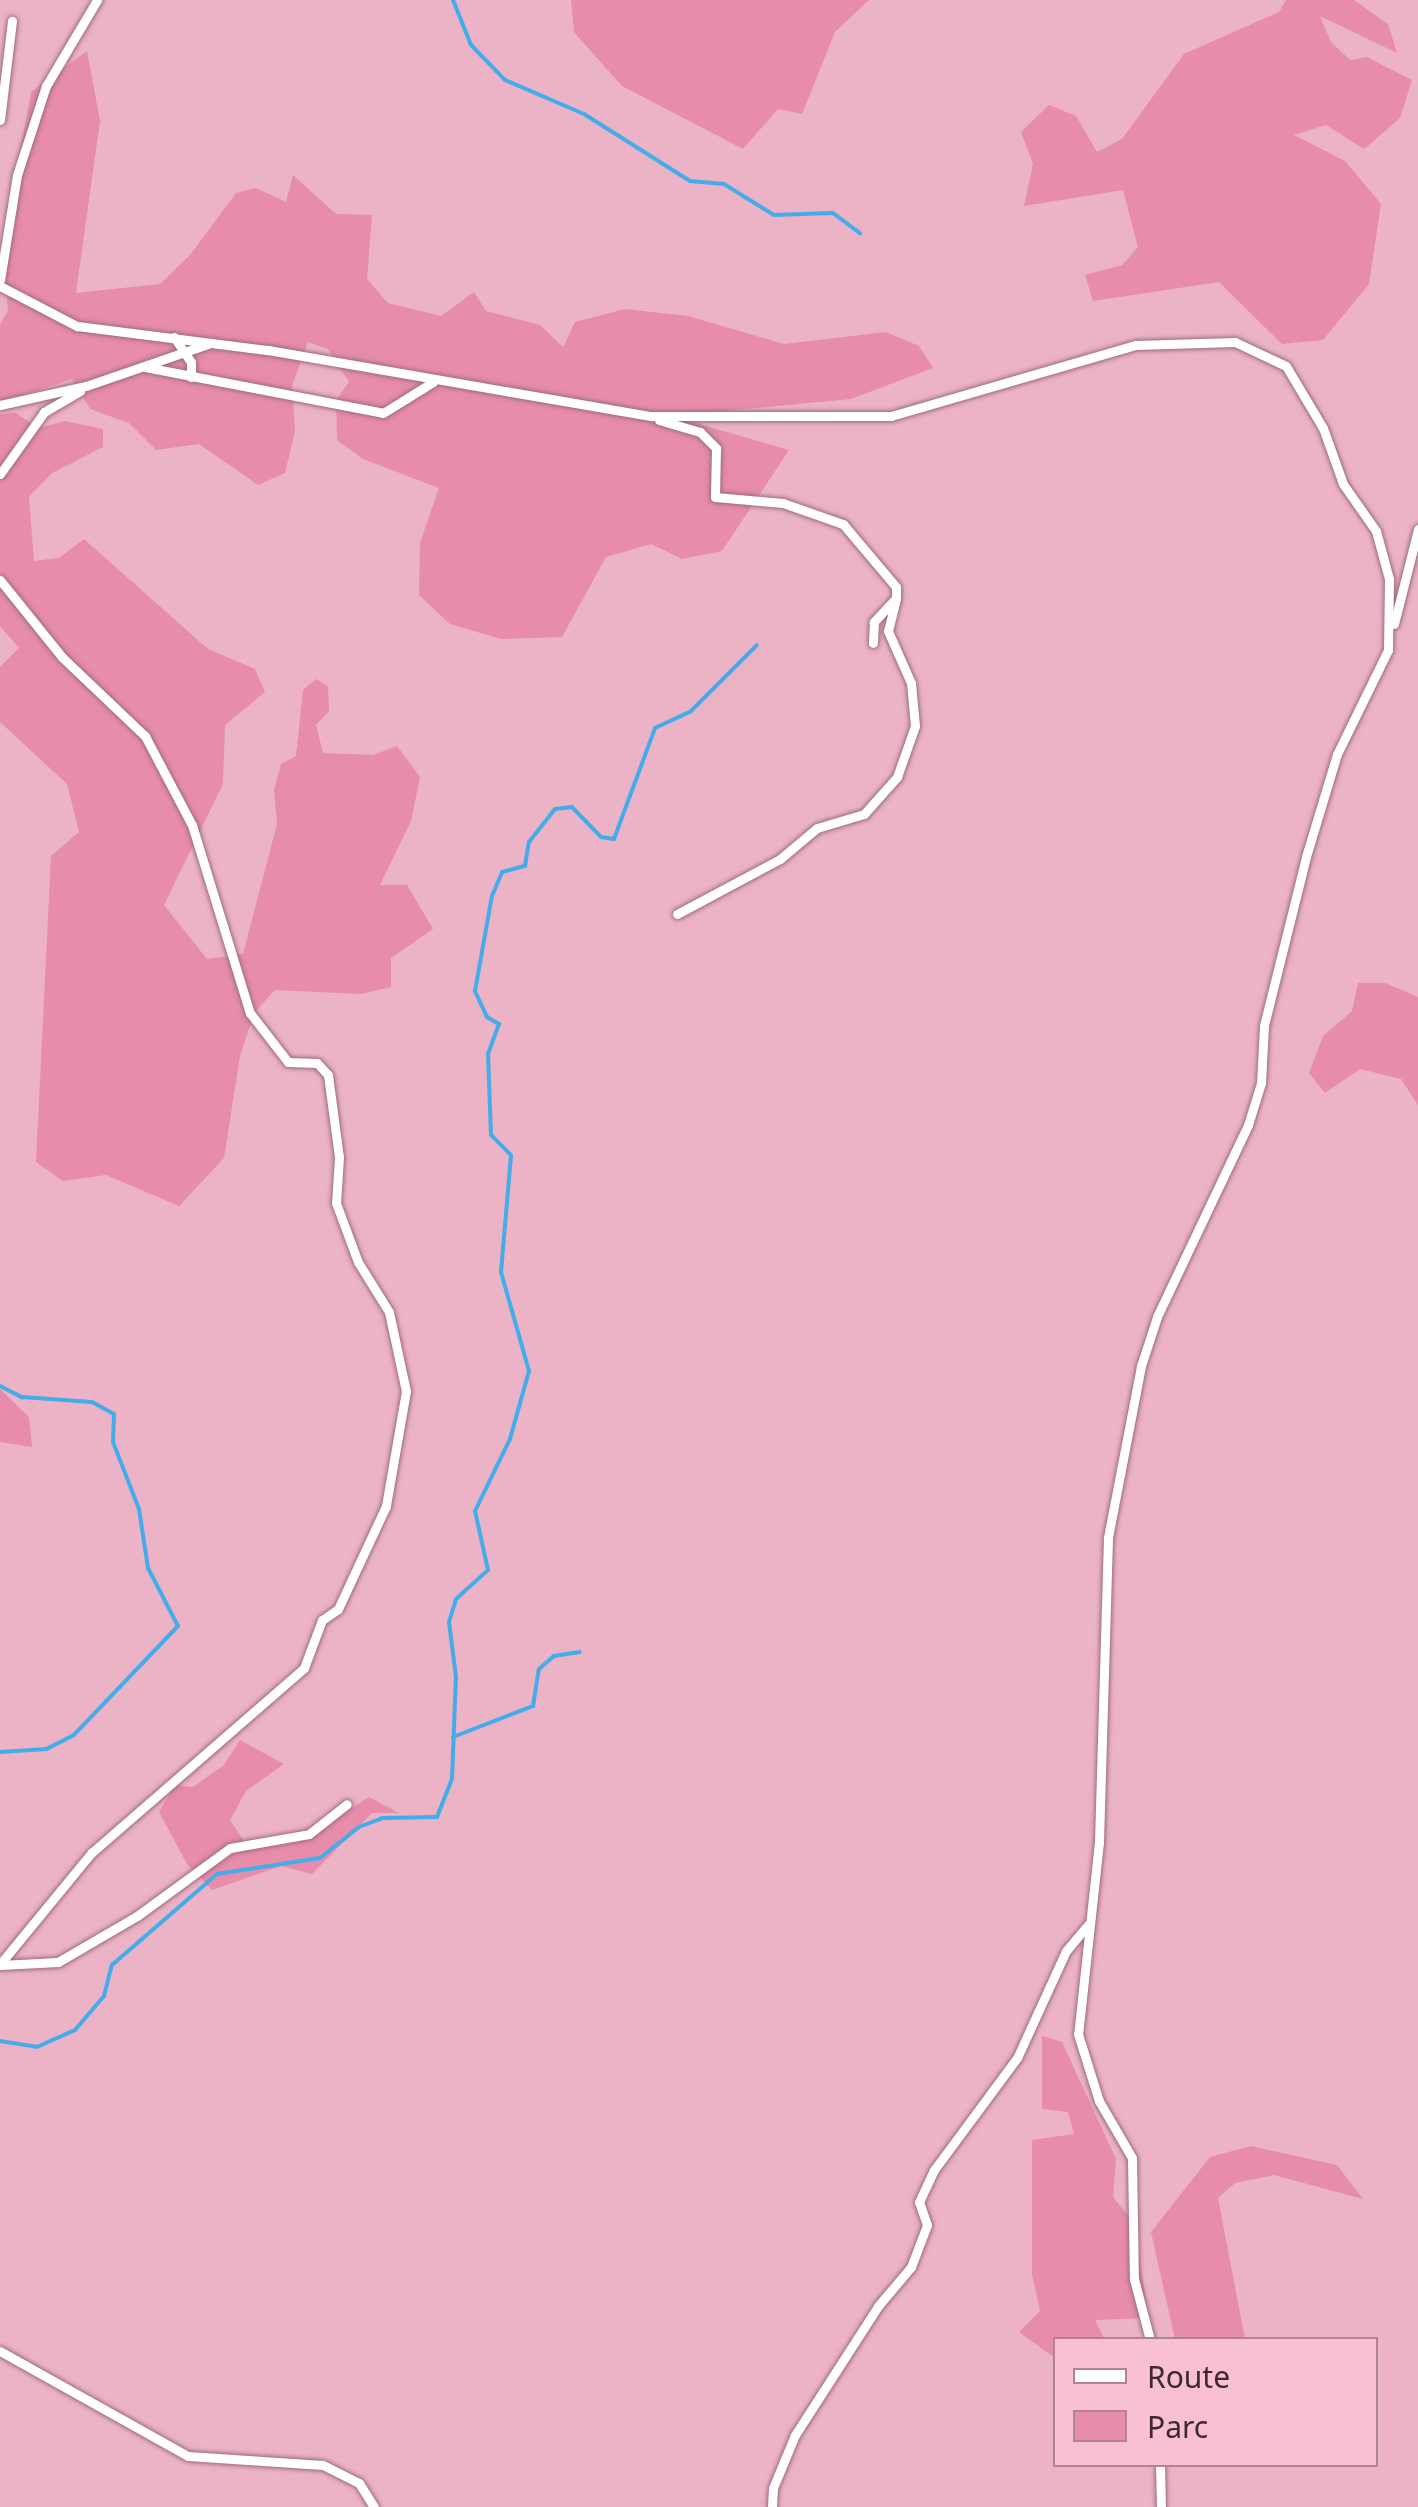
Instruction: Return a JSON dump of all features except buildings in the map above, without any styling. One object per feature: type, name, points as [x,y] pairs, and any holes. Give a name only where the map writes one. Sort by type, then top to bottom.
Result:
[{"type":"street","points":[[97,0],[46,86],[17,175],[0,288],[77,326],[212,342],[652,416],[891,416],[1135,346],[1235,342],[1286,366],[1322,428],[1343,484],[1376,531],[1390,579],[1388,650]]},
{"type":"street","points":[[0,120],[12,22]]},
{"type":"street","points":[[174,337],[192,377]]},
{"type":"street","points":[[0,405],[86,386],[212,342]]},
{"type":"street","points":[[145,367],[383,412],[433,382]]},
{"type":"street","points":[[0,474],[44,412],[86,386]]},
{"type":"street","points":[[652,416],[709,438],[716,448],[715,497],[783,503],[843,524],[883,567],[896,598],[888,632],[912,682],[915,726],[897,777],[864,814],[817,828],[780,859],[677,914]]},
{"type":"street","points":[[1149,2337],[1134,2280],[1132,2158],[1100,2100],[1078,2034],[1104,1756],[1108,1538],[1141,1366],[1158,1316],[1248,1125],[1261,1084],[1267,1012],[1312,840],[1337,754],[1388,650],[1418,530]]},
{"type":"street","points":[[0,580],[62,656],[145,736],[192,825],[250,1013],[288,1062],[317,1064],[328,1075],[339,1157],[336,1203],[358,1262],[389,1312],[406,1391],[386,1506],[338,1608],[322,1620],[304,1668],[92,1852],[0,1964]]},
{"type":"street","points":[[872,643],[874,622],[896,598]]},
{"type":"street","points":[[0,1964],[58,1962],[138,1916],[230,1848],[309,1834],[347,1804]]},
{"type":"street","points":[[772,2507],[773,2488],[795,2436],[878,2306],[911,2267],[927,2225],[919,2202],[934,2170],[1016,2058],[1066,1951],[1089,1924]]},
{"type":"street","points":[[0,2352],[188,2456],[324,2465],[359,2483],[374,2507]]},
{"type":"street","points":[[1160,2467],[1160,2507]]},
{"type":"green space","points":[[571,0],[869,0],[835,32],[802,114],[778,109],[743,149],[622,86],[574,32]]},
{"type":"green space","points":[[1286,0],[1354,0],[1388,24],[1397,53],[1320,16],[1331,42],[1350,60],[1367,57],[1412,80],[1400,118],[1364,149],[1326,125],[1294,135],[1345,161],[1381,204],[1369,284],[1323,340],[1282,344],[1219,282],[1093,301],[1085,275],[1122,265],[1138,247],[1123,190],[1024,206],[1033,164],[1021,132],[1049,105],[1076,116],[1097,152],[1122,139],[1184,54],[1279,12]]},
{"type":"green space","points":[[87,51],[100,121],[76,293],[160,284],[190,255],[236,193],[256,188],[286,202],[293,175],[336,214],[372,215],[367,279],[388,303],[441,316],[474,292],[486,311],[540,325],[563,347],[575,322],[625,309],[688,316],[784,344],[886,332],[919,346],[933,368],[851,399],[672,416],[789,450],[722,551],[682,559],[651,544],[606,557],[562,637],[501,639],[450,624],[419,595],[420,543],[439,488],[363,459],[337,440],[336,400],[349,382],[328,349],[308,342],[292,386],[295,431],[285,473],[258,485],[199,444],[156,450],[129,423],[90,409],[72,379],[0,403],[0,325],[8,310],[3,248],[31,92]]},
{"type":"green space","points":[[16,413],[38,428],[65,421],[103,429],[103,447],[52,473],[29,497],[34,561],[59,558],[84,539],[208,649],[255,669],[265,692],[225,725],[223,784],[164,905],[207,959],[243,954],[277,824],[274,790],[281,764],[296,756],[303,690],[316,679],[328,686],[329,711],[316,725],[323,753],[373,755],[397,746],[420,777],[411,821],[380,885],[407,885],[433,929],[391,958],[391,987],[361,994],[275,990],[254,1013],[240,1056],[224,1158],[179,1206],[106,1175],[63,1181],[36,1162],[51,856],[79,832],[67,784],[0,722],[0,667],[19,648],[0,626],[0,414]]},
{"type":"green space","points":[[1358,983],[1385,983],[1418,997],[1418,1105],[1401,1079],[1360,1069],[1325,1093],[1309,1073],[1323,1036],[1352,1011]]},
{"type":"green space","points":[[0,1389],[29,1417],[32,1447],[0,1442]]},
{"type":"green space","points":[[240,1740],[284,1764],[246,1791],[230,1820],[249,1848],[327,1824],[369,1797],[399,1813],[372,1813],[312,1874],[281,1866],[212,1890],[187,1864],[159,1812],[175,1785],[193,1787],[224,1765]]},
{"type":"green space","points":[[1042,2036],[1062,2042],[1116,2159],[1113,2197],[1134,2223],[1149,2318],[1095,2320],[1103,2337],[1053,2337],[1053,2357],[1019,2332],[1040,2311],[1032,2274],[1032,2140],[1074,2134],[1068,2112],[1042,2109]]},
{"type":"green space","points":[[1251,2146],[1337,2165],[1363,2199],[1274,2175],[1235,2183],[1218,2198],[1245,2337],[1175,2337],[1151,2232],[1210,2157]]},
{"type":"waterway","points":[[453,0],[471,45],[505,80],[584,114],[690,181],[724,184],[774,215],[833,213],[860,233]]},
{"type":"waterway","points":[[0,2041],[37,2047],[75,2030],[104,1996],[112,1965],[217,1874],[320,1858],[359,1827],[382,1818],[437,1817],[452,1779],[456,1677],[449,1622],[456,1599],[488,1570],[475,1511],[510,1439],[529,1371],[501,1272],[511,1155],[491,1135],[488,1054],[499,1024],[487,1017],[475,991],[492,896],[502,872],[525,866],[529,842],[555,809],[572,807],[601,837],[614,839],[655,728],[691,711],[757,645]]},
{"type":"waterway","points":[[0,1386],[22,1397],[92,1402],[114,1414],[113,1442],[139,1509],[148,1568],[178,1626],[74,1735],[47,1749],[0,1752]]},
{"type":"waterway","points":[[453,1737],[533,1706],[539,1669],[554,1656],[580,1652]]}]
